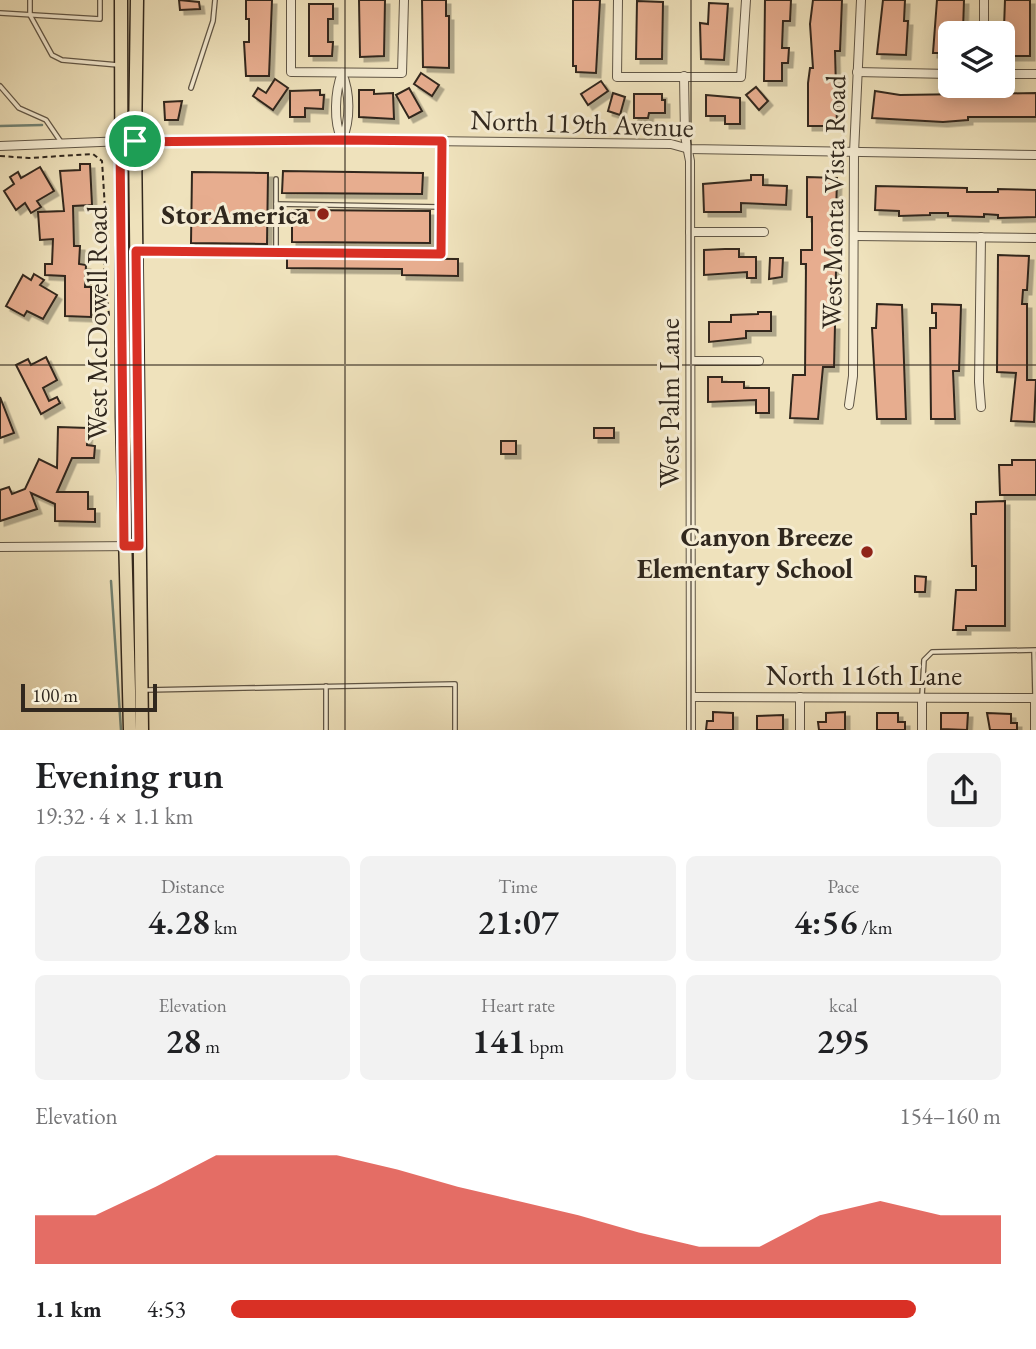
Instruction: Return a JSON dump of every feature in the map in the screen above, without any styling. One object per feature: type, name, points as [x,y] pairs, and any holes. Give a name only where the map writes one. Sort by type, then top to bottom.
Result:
[{"type":"main road","name":"West McDowell Road","points":[[121,0],[124,546],[130,730]]},
{"type":"main road","name":"West McDowell Road","points":[[137,0],[135,141],[142,730]]},
{"type":"street","points":[[291,0],[291,72],[342,73],[402,73],[404,0]]},
{"type":"street","points":[[618,0],[617,77],[741,77],[746,0]]},
{"type":"street","name":"West Monta Vista Road","points":[[849,405],[853,376],[854,153],[861,0]]},
{"type":"street","points":[[984,0],[984,21]]},
{"type":"street","points":[[857,72],[938,74]]},
{"type":"street","points":[[342,73],[348,86],[347,129],[342,140]]},
{"type":"street","points":[[1015,75],[1036,74]]},
{"type":"street","name":"West Palm Lane","points":[[684,76],[685,136],[689,149],[692,361],[691,730]]},
{"type":"street","name":"North 119th Avenue","points":[[0,146],[135,141],[342,140],[671,144],[689,149],[1036,155]]},
{"type":"street","points":[[690,232],[764,232]]},
{"type":"street","points":[[855,236],[1036,238]]},
{"type":"street","points":[[981,237],[981,407]]},
{"type":"street","points":[[692,361],[759,361]]},
{"type":"street","points":[[0,547],[139,546]]},
{"type":"street","name":"North 116th Lane","points":[[692,697],[1035,698]]},
{"type":"street","points":[[800,697],[800,730]]},
{"type":"street","points":[[922,698],[922,730]]},
{"type":"street","points":[[1035,698],[1035,730]]},
{"type":"lane","points":[[30,0],[30,15],[52,55],[62,60],[121,66]]},
{"type":"lane","points":[[0,13],[100,19],[100,0]]},
{"type":"lane","points":[[191,88],[213,21],[215,0]]},
{"type":"lane","points":[[0,86],[19,108],[46,120],[62,145]]},
{"type":"lane","points":[[136,251],[441,254],[442,141]]},
{"type":"lane","points":[[275,180],[276,253]]},
{"type":"lane","points":[[276,204],[441,207]]},
{"type":"lane","points":[[922,698],[924,660],[932,652],[1035,650],[1035,698]]},
{"type":"lane","points":[[141,690],[455,684],[455,730]]},
{"type":"lane","points":[[326,686],[326,730]]},
{"type":"path","points":[[0,156],[29,158],[93,154],[102,161],[107,240],[104,270],[109,315],[106,325]]},
{"type":"building","points":[[179,0],[199,2],[200,9],[180,10]]},
{"type":"building","points":[[246,0],[272,0],[269,76],[246,76],[244,42],[249,42],[249,19],[246,19]]},
{"type":"building","points":[[359,0],[385,0],[384,56],[360,57]]},
{"type":"building","points":[[422,0],[446,0],[446,16],[449,16],[449,68],[423,67]]},
{"type":"building","points":[[573,0],[600,0],[596,73],[576,72],[576,66],[573,66]]},
{"type":"building","points":[[765,0],[791,0],[790,21],[783,21],[782,48],[789,48],[788,63],[782,63],[782,81],[764,81]]},
{"type":"building","points":[[813,0],[842,0],[840,51],[835,51],[837,126],[808,126],[808,83],[810,68],[813,68],[810,24]]},
{"type":"building","points":[[883,0],[905,0],[904,21],[908,21],[906,55],[877,54]]},
{"type":"building","points":[[937,0],[964,0],[963,21],[938,21],[938,53],[933,53]]},
{"type":"building","points":[[1005,0],[1030,0],[1030,56],[1015,56],[1015,21],[1004,21]]},
{"type":"building","points":[[637,1],[663,2],[662,59],[636,59]]},
{"type":"building","points":[[709,3],[728,4],[724,60],[701,59],[700,23],[708,24]]},
{"type":"building","points":[[309,4],[333,4],[333,19],[328,19],[328,42],[333,42],[332,56],[309,56]]},
{"type":"building","points":[[421,73],[439,85],[432,96],[414,84]]},
{"type":"building","points":[[275,79],[288,88],[273,110],[253,96],[258,88],[266,93]]},
{"type":"building","points":[[601,81],[608,91],[588,105],[581,94]]},
{"type":"building","points":[[756,87],[768,101],[759,110],[746,95]]},
{"type":"building","points":[[409,88],[422,111],[409,118],[396,95]]},
{"type":"building","points":[[320,90],[320,95],[324,95],[323,109],[305,108],[305,117],[290,117],[290,91]]},
{"type":"building","points":[[359,90],[374,90],[374,94],[393,93],[394,119],[359,117]]},
{"type":"building","points":[[875,91],[900,95],[938,94],[938,98],[1015,98],[1015,93],[1036,93],[1036,117],[968,117],[968,120],[943,122],[872,118]]},
{"type":"building","points":[[613,93],[625,97],[620,115],[608,111]]},
{"type":"building","points":[[634,94],[662,94],[665,113],[649,113],[648,118],[634,118]]},
{"type":"building","points":[[706,95],[740,98],[740,124],[725,124],[725,116],[706,116]]},
{"type":"building","points":[[182,101],[178,120],[165,120],[164,102]]},
{"type":"building","points":[[80,164],[90,164],[92,205],[73,206],[74,246],[80,246],[79,264],[86,265],[85,287],[91,287],[91,317],[65,316],[65,276],[45,275],[45,264],[52,264],[53,239],[40,240],[38,212],[64,211],[60,171],[80,170]]},
{"type":"building","points":[[40,167],[54,191],[37,201],[41,207],[31,213],[25,203],[16,210],[4,191],[14,184],[10,177],[18,172],[21,178]]},
{"type":"building","points":[[283,171],[423,173],[422,194],[282,193]]},
{"type":"building","points":[[192,172],[268,173],[267,244],[191,243]]},
{"type":"building","points":[[751,175],[763,175],[763,185],[787,186],[786,205],[741,203],[741,212],[704,212],[703,184],[751,180]]},
{"type":"building","points":[[807,177],[837,178],[836,217],[833,217],[833,236],[837,235],[835,307],[830,307],[830,325],[835,325],[834,367],[823,367],[818,419],[790,418],[793,375],[805,375],[806,264],[801,264],[801,250],[812,250],[812,217],[807,217]]},
{"type":"building","points":[[876,186],[967,188],[967,192],[998,192],[998,189],[1036,190],[1036,217],[998,218],[998,215],[984,214],[984,217],[948,216],[948,213],[899,216],[899,211],[875,210]]},
{"type":"building","points":[[292,210],[430,211],[430,243],[292,242]]},
{"type":"building","points":[[739,249],[739,257],[756,257],[756,278],[747,278],[747,272],[704,275],[704,250]]},
{"type":"building","points":[[998,255],[1029,256],[1027,290],[1023,290],[1022,304],[1027,304],[1027,380],[1036,380],[1034,422],[1011,421],[1016,373],[997,372]]},
{"type":"building","points":[[287,258],[458,259],[458,276],[402,275],[402,269],[287,268]]},
{"type":"building","points":[[770,258],[783,258],[782,277],[769,279]]},
{"type":"building","points":[[34,274],[44,280],[40,285],[57,295],[43,319],[27,311],[24,316],[6,306],[23,275],[31,280]]},
{"type":"building","points":[[877,304],[902,305],[906,419],[877,419],[872,328],[876,328]]},
{"type":"building","points":[[932,304],[961,305],[959,371],[953,371],[955,419],[931,419],[930,328],[936,328],[936,313],[932,313]]},
{"type":"building","points":[[771,312],[771,331],[746,331],[746,338],[709,342],[709,322],[731,322],[731,315]]},
{"type":"building","points":[[46,357],[57,380],[43,388],[49,401],[57,397],[60,403],[41,414],[16,365],[28,359],[31,365]]},
{"type":"building","points":[[708,377],[722,377],[722,382],[744,382],[744,388],[769,388],[769,413],[756,413],[756,400],[708,402]]},
{"type":"building","points":[[0,397],[14,433],[0,438]]},
{"type":"building","points":[[58,427],[88,428],[87,445],[95,446],[94,458],[72,458],[57,492],[88,492],[88,509],[95,509],[95,522],[55,521],[55,504],[31,493],[37,509],[0,521],[0,490],[9,487],[12,494],[25,489],[39,459],[57,468]]},
{"type":"building","points":[[594,428],[614,428],[614,438],[594,438]]},
{"type":"building","points":[[501,441],[516,441],[516,454],[501,454]]},
{"type":"building","points":[[1012,460],[1036,460],[1036,495],[1000,495],[999,465],[1012,465]]},
{"type":"building","points":[[1005,501],[1005,626],[966,626],[966,630],[953,630],[956,590],[976,590],[976,566],[972,566],[971,514],[976,514],[976,502]]},
{"type":"building","points":[[915,576],[926,577],[925,592],[915,592]]},
{"type":"building","points":[[713,712],[733,713],[733,730],[706,730],[707,721],[713,721]]},
{"type":"building","points":[[845,712],[845,730],[819,730],[818,722],[826,722],[826,713]]},
{"type":"building","points":[[877,713],[898,713],[898,722],[905,722],[905,730],[877,730]]},
{"type":"building","points":[[941,713],[968,713],[967,730],[941,729]]},
{"type":"building","points":[[987,713],[1011,714],[1011,723],[1017,723],[1017,730],[990,730]]},
{"type":"building","points":[[783,715],[783,730],[757,730],[757,716]]},
{"type":"waterway","points":[[0,126],[42,125]]},
{"type":"waterway","points":[[111,581],[121,730]]},
{"type":"place","name":"StorAmerica","points":[[323,214]]},
{"type":"place","name":"Canyon Breeze Elementary School","points":[[867,552]]},
{"type":"route","points":[[135,141],[442,141],[441,254],[136,251],[139,546],[124,546],[120,142],[135,141]]}]
